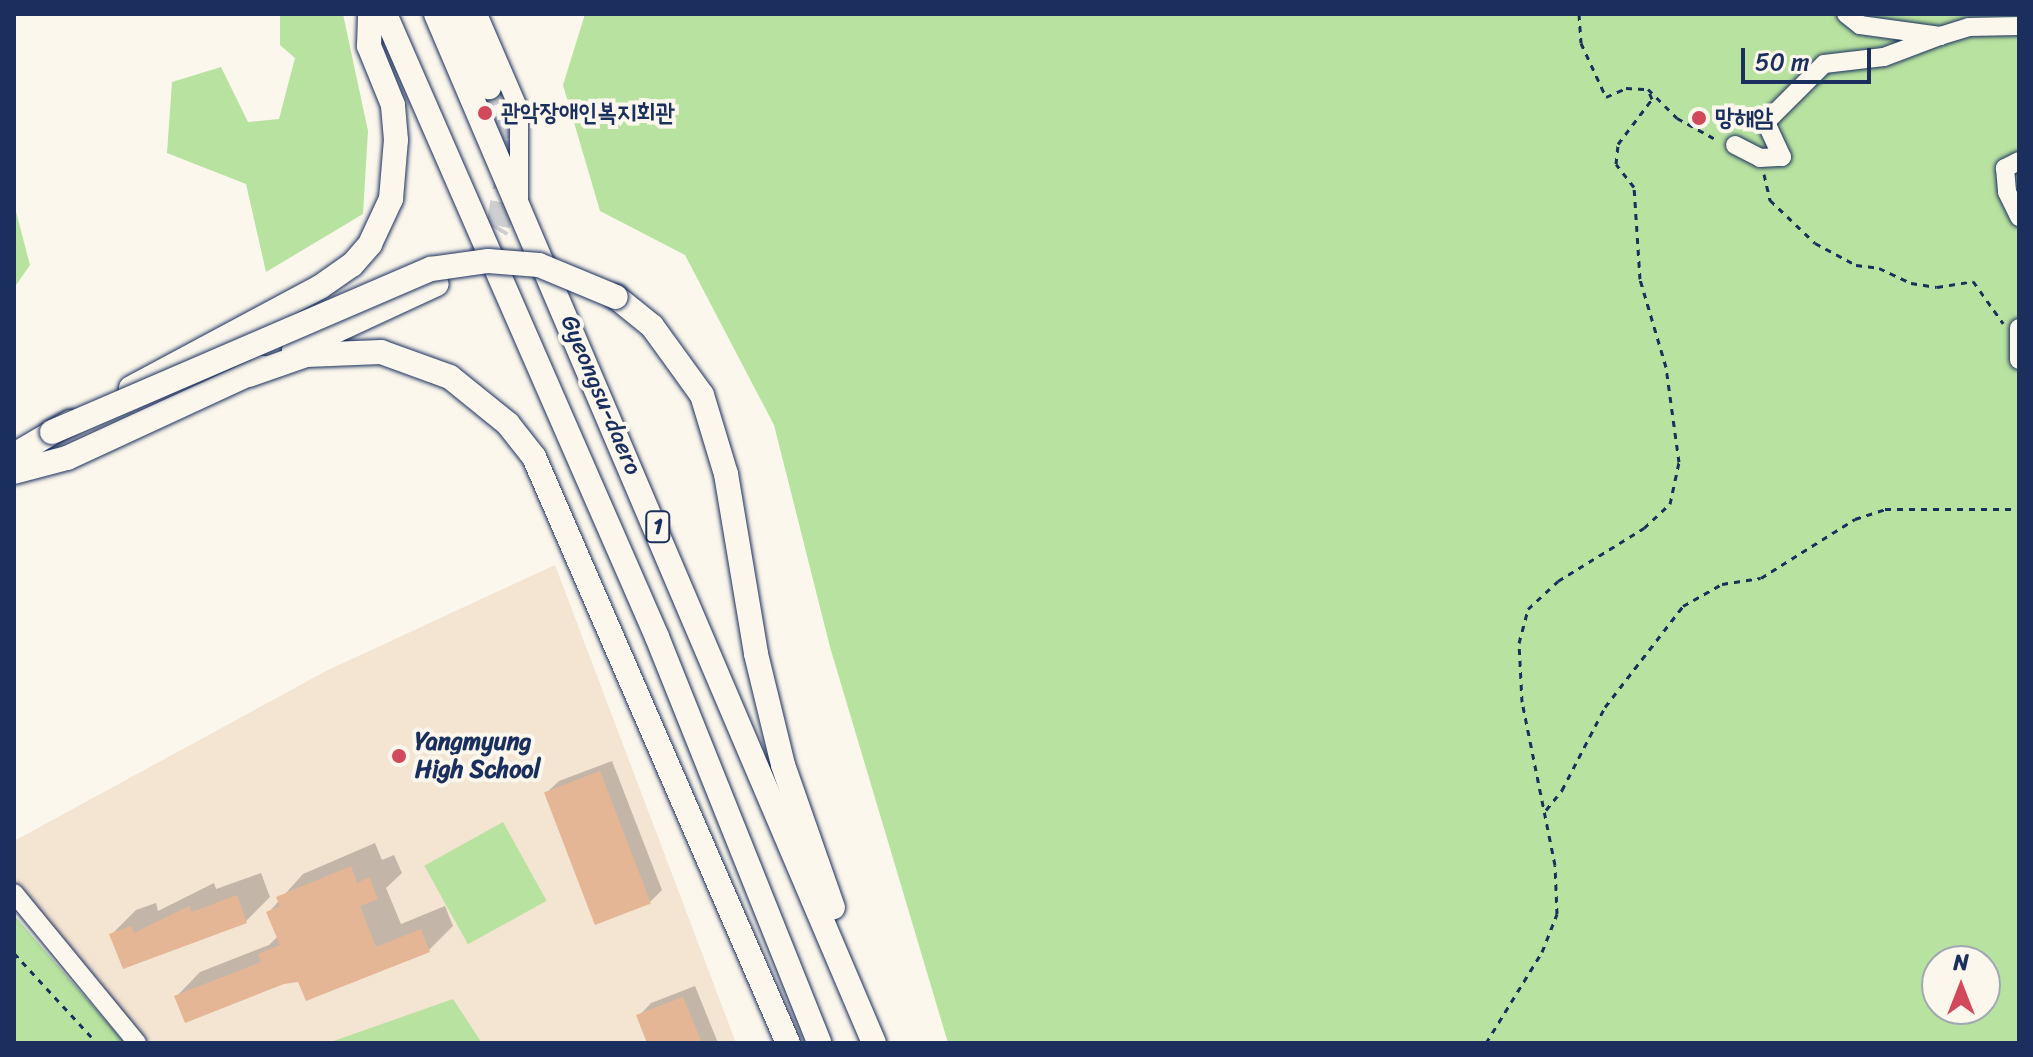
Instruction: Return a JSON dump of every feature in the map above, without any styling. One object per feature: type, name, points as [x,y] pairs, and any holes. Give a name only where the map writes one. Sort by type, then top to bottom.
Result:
[{"type":"main road","points":[[14,455],[352,265],[384,220],[395,182],[393,105],[369,46],[370,14]]},
{"type":"main road","name":"Gyeongsu-daero","points":[[385,14],[657,637],[819,1043]]},
{"type":"main road","name":"Gyeongsu-daero","points":[[436,14],[519,200],[876,1043]]},
{"type":"main road","points":[[457,14],[489,87]]},
{"type":"main road","points":[[52,432],[431,269],[488,261],[539,265],[616,297],[652,326],[702,395],[726,474],[756,654],[783,765],[876,1043]]},
{"type":"main road","points":[[14,472],[67,458],[437,284]]},
{"type":"main road","points":[[249,375],[306,355],[381,352],[450,377],[508,424],[534,457],[788,1043]]},
{"type":"street","points":[[478,14],[519,109],[519,200]]},
{"type":"street","points":[[1846,14],[1860,25],[1940,36]]},
{"type":"street","points":[[1730,144],[1760,158],[1782,157],[1766,122],[1824,64],[1884,57],[1969,27],[2019,26]]},
{"type":"street","points":[[2019,161],[2005,168],[2007,192],[2019,217]]},
{"type":"street","points":[[14,893],[137,1043]]},
{"type":"path","points":[[1579,14],[1581,43],[1606,97],[1626,88],[1648,89],[1677,118],[1730,144]]},
{"type":"path","points":[[1486,1043],[1542,952],[1557,914],[1545,811],[1522,702],[1519,643],[1528,609],[1558,581],[1644,528],[1670,504],[1679,462],[1666,367],[1640,279],[1634,187],[1616,164],[1618,144],[1652,99],[1648,89]]},
{"type":"path","points":[[1760,158],[1770,200],[1815,243],[1856,265],[1911,283],[1937,287],[1973,281],[2018,344]]},
{"type":"path","points":[[1545,811],[1562,790],[1605,707],[1683,606],[1722,584],[1761,578],[1855,519],[1885,509],[2019,509]]},
{"type":"path","points":[[14,953],[97,1043]]},
{"type":"shaded area","name":"Yangmyung High School","points":[[555,565],[736,1043],[137,1043],[14,893],[14,841],[326,671]]},
{"type":"green space","points":[[280,14],[343,14],[368,131],[363,214],[266,272],[246,184],[167,153],[172,82],[221,67],[248,122],[279,119],[295,58],[280,45]]},
{"type":"green space","points":[[585,14],[2019,14],[2019,1043],[948,1043],[830,647],[774,425],[685,255],[600,211],[563,85]]},
{"type":"green space","points":[[14,204],[30,265],[14,288]]},
{"type":"green space","points":[[503,822],[547,901],[468,944],[424,866]]},
{"type":"green space","points":[[14,915],[125,1043],[14,1043]]},
{"type":"green space","points":[[453,999],[482,1043],[328,1043]]},
{"type":"building","points":[[600,771],[651,904],[595,925],[544,793]]},
{"type":"building","points":[[351,866],[357,883],[369,877],[378,899],[360,906],[376,947],[421,929],[430,952],[306,1001],[298,982],[284,984],[185,1023],[174,996],[261,962],[258,954],[280,945],[266,912],[280,906],[276,897]]},
{"type":"building","points":[[237,895],[247,923],[123,969],[109,934],[131,926],[134,933],[189,906],[192,912]]},
{"type":"building","points":[[683,997],[702,1043],[647,1043],[636,1015]]},
{"type":"tunnel","points":[[477,260],[498,226],[506,182],[504,140],[489,87]]},
{"type":"place","name":"관악장애인복지회관","points":[[485,113]]},
{"type":"place","name":"망해암","points":[[1699,118]]},
{"type":"place","name":"Yangmyung High School","points":[[399,756]]}]
